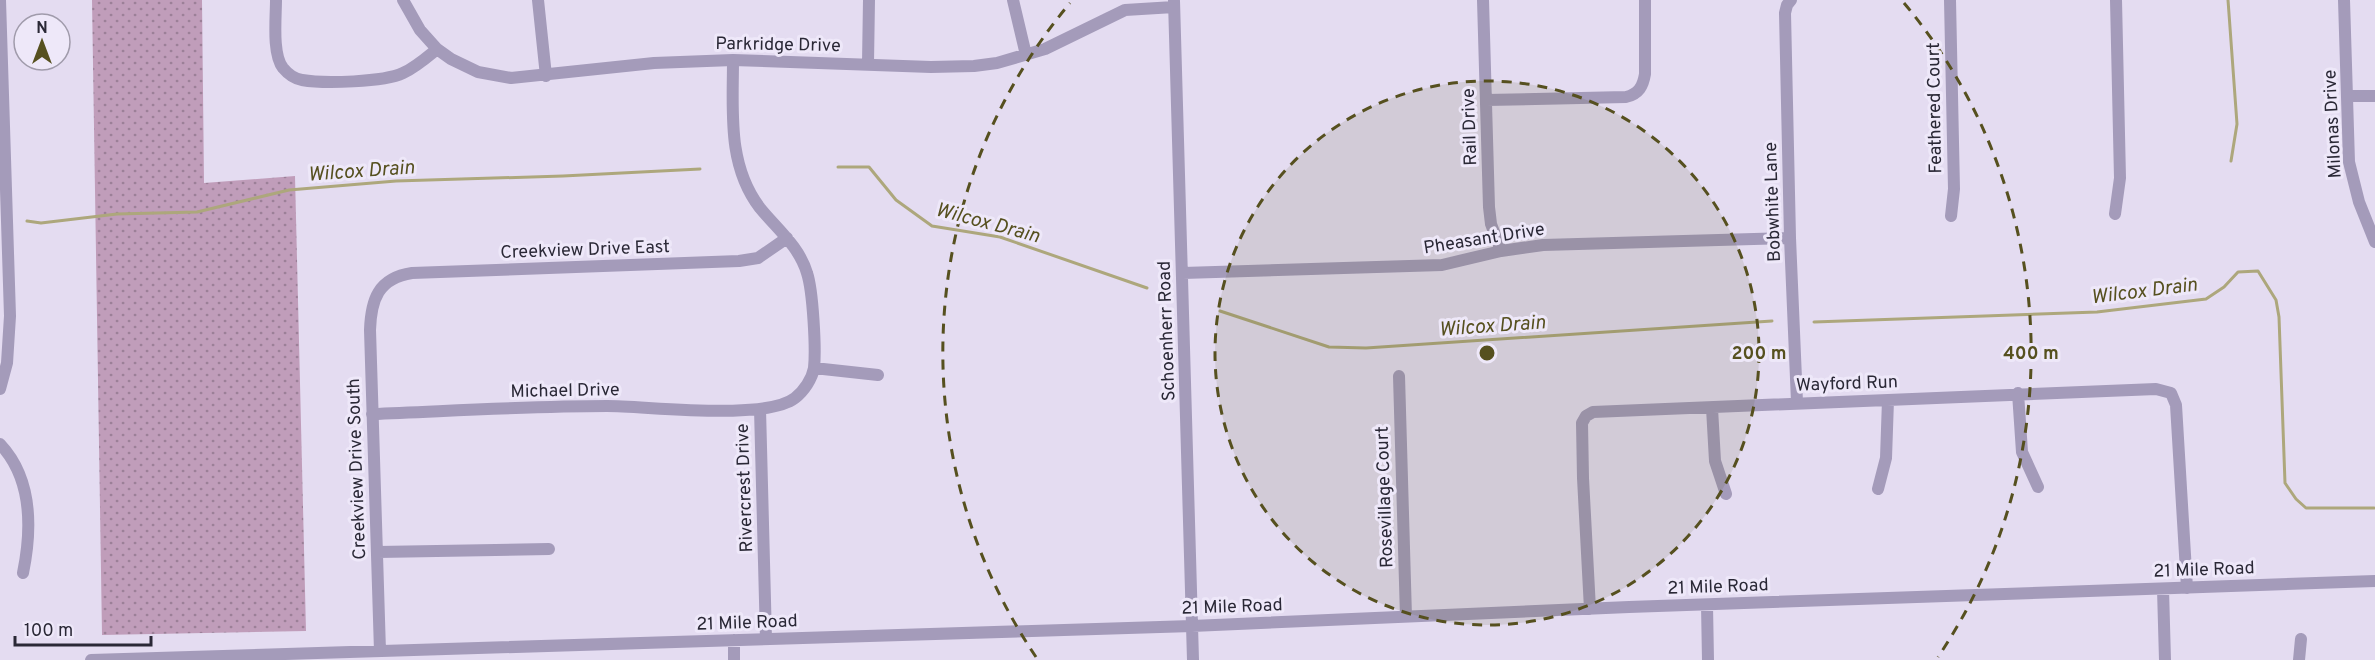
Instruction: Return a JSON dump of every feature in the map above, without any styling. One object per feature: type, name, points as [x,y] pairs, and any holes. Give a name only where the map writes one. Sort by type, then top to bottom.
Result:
[{"type":"street","points":[[0,0],[5,316],[8,363],[0,389]]},
{"type":"street","points":[[276,0],[279,62],[288,73],[301,80],[374,80],[391,77],[414,67],[437,49]]},
{"type":"street","name":"Parkridge Drive","points":[[403,0],[420,30],[437,49],[463,66],[486,75],[511,78],[654,63],[733,60],[931,67],[974,66],[1045,49],[1117,13],[1174,3]]},
{"type":"street","points":[[538,0],[546,76]]},
{"type":"street","points":[[868,63],[869,0]]},
{"type":"street","points":[[1013,0],[1026,55]]},
{"type":"street","name":"Rail Drive","points":[[1483,0],[1489,207],[1491,224],[1501,251]]},
{"type":"street","points":[[1486,100],[1626,97],[1640,91],[1645,74],[1645,0]]},
{"type":"street","name":"Feathered Court","points":[[1950,0],[1954,189],[1951,216]]},
{"type":"street","points":[[2115,214],[2120,178],[2116,0]]},
{"type":"street","name":"Milonas Drive","points":[[2344,0],[2351,174],[2375,242]]},
{"type":"street","name":"Bobwhite Lane","points":[[1790,1],[1785,13],[1790,238],[1797,402]]},
{"type":"street","name":"Schoenherr Road","points":[[1174,3],[1193,660]]},
{"type":"street","points":[[733,60],[732,128],[739,170],[758,206],[788,238],[802,261],[810,283],[814,368],[878,375]]},
{"type":"street","points":[[2347,96],[2375,96]]},
{"type":"street","name":"Creekview Drive East","points":[[381,288],[395,278],[412,273],[740,261],[758,258],[788,238]]},
{"type":"street","name":"Pheasant Drive","points":[[1183,273],[1442,265],[1501,251],[1543,245],[1790,238]]},
{"type":"street","name":"Creekview Drive South","points":[[380,651],[370,313],[381,288]]},
{"type":"street","name":"Rivercrest Drive","points":[[766,639],[760,409],[783,405],[798,396],[806,386],[814,368]]},
{"type":"street","name":"Rosevillage Court","points":[[1399,376],[1406,617]]},
{"type":"street","name":"Wayford Run","points":[[1590,609],[1582,478],[1582,423],[1586,416],[1593,412],[2018,393],[2156,389],[2171,393],[2176,405],[2187,588]]},
{"type":"street","points":[[2018,393],[2020,446],[2037,487]]},
{"type":"street","points":[[1878,489],[1887,459],[1888,400]]},
{"type":"street","name":"Michael Drive","points":[[372,414],[608,406],[692,411],[760,409]]},
{"type":"street","points":[[1712,408],[1715,461],[1726,494]]},
{"type":"street","points":[[0,444],[18,467],[25,492],[27,551],[22,573]]},
{"type":"street","points":[[378,552],[549,549]]},
{"type":"street","name":"21 Mile Road","points":[[91,660],[310,657],[380,651],[1192,626],[1590,609],[2375,581]]},
{"type":"street","points":[[2163,589],[2164,660]]},
{"type":"street","points":[[1707,605],[1708,660]]},
{"type":"street","points":[[2299,660],[2301,639]]},
{"type":"street","points":[[734,640],[734,660]]},
{"type":"shaded area","points":[[92,0],[202,0],[204,183],[295,176],[306,631],[102,635]]},
{"type":"waterway","points":[[2228,0],[2237,124],[2231,161]]},
{"type":"waterway","name":"Wilcox Drain","points":[[838,167],[869,167],[896,200],[932,226],[1000,237],[1147,288]]},
{"type":"waterway","name":"Wilcox Drain","points":[[27,221],[41,223],[117,214],[197,212],[289,190],[396,181],[700,169]]},
{"type":"waterway","name":"Wilcox Drain","points":[[1814,322],[2097,312],[2206,299],[2224,287],[2238,272],[2258,271],[2276,300],[2279,317],[2285,483],[2296,499],[2306,508],[2374,508]]},
{"type":"waterway","name":"Wilcox Drain","points":[[1220,311],[1329,347],[1366,348],[1772,321]]}]
